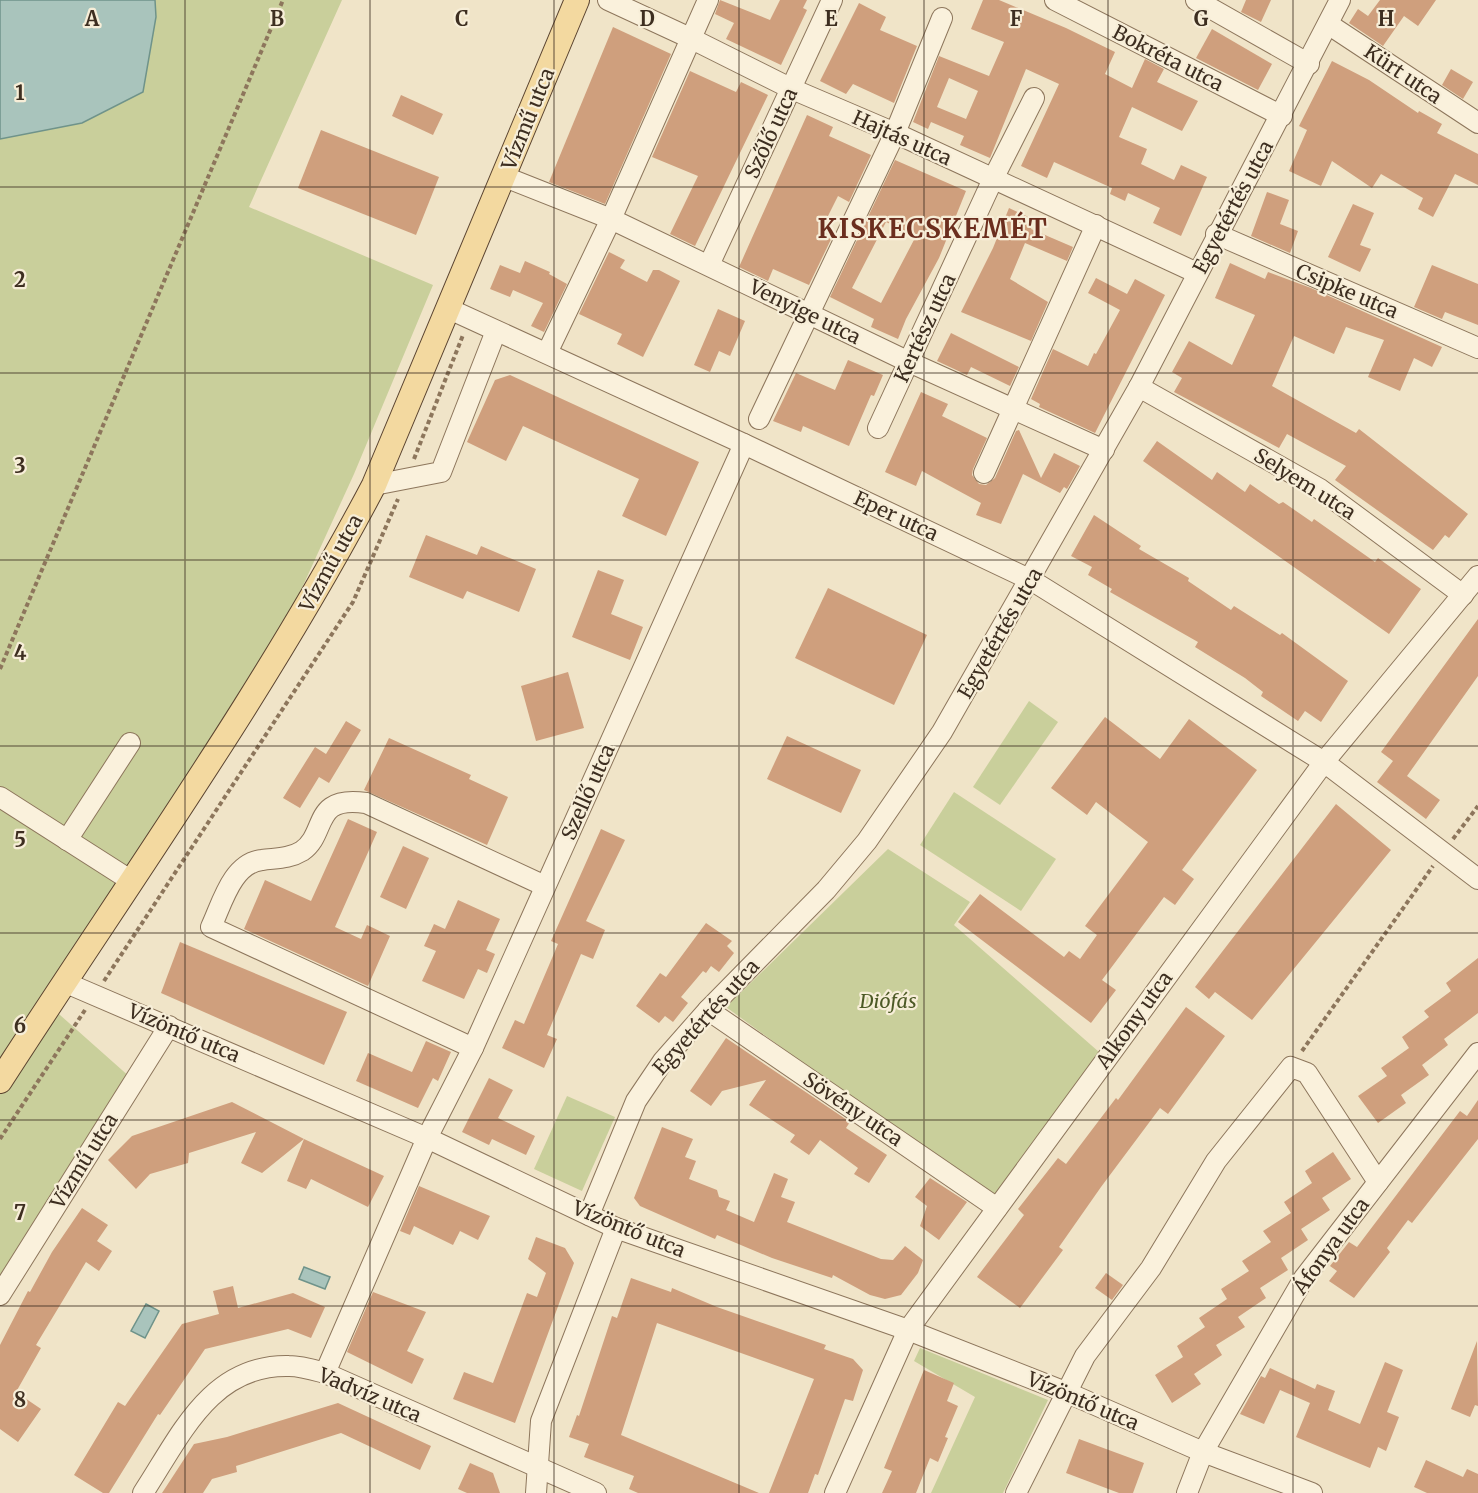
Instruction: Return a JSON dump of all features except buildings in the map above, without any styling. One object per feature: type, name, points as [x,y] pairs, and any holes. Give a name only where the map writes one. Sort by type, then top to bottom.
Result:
[{"type":"main road","name":"Vízmű utca","points":[[0,1081],[280,653],[374,485],[447,308],[505,177],[577,0]]},
{"type":"street","name":"Hajtás utca","points":[[608,0],[792,89],[895,133],[1197,273]]},
{"type":"street","points":[[547,353],[611,219],[708,0]]},
{"type":"street","name":"Szőlő utca","points":[[709,265],[832,0]]},
{"type":"street","name":"Bokréta utca","points":[[1055,0],[1282,116]]},
{"type":"street","points":[[1197,0],[1309,64]]},
{"type":"street","name":"Egyetértés utca","points":[[589,1215],[636,1101],[663,1061],[708,1010],[826,890],[867,842],[942,732],[1031,580],[1139,387],[1216,234],[1282,116],[1340,0]]},
{"type":"street","points":[[759,419],[895,133],[942,18]]},
{"type":"street","name":"Kürt utca","points":[[1328,24],[1478,123]]},
{"type":"street","name":"Kertész utca","points":[[878,428],[993,179],[1034,98]]},
{"type":"street","name":"Venyige utca","points":[[505,177],[611,219],[909,362],[1104,450]]},
{"type":"street","points":[[984,472],[1011,408],[1096,225]]},
{"type":"street","name":"Csipke utca","points":[[1216,234],[1478,348]]},
{"type":"street","name":"Eper utca","points":[[447,308],[744,444],[1031,580],[1167,674],[1324,762],[1478,879]]},
{"type":"street","points":[[374,485],[441,472],[496,331]]},
{"type":"street","name":"Selyem utca","points":[[1139,387],[1320,489],[1463,595]]},
{"type":"street","name":"Szellő utca","points":[[325,1373],[427,1138],[473,1048],[744,444]]},
{"type":"street","name":"Alkony utca","points":[[835,1493],[908,1330],[1324,762],[1478,576]]},
{"type":"street","points":[[67,840],[130,743]]},
{"type":"street","points":[[0,796],[130,880]]},
{"type":"street","points":[[473,1048],[211,927],[240,870],[255,860],[282,859],[302,851],[308,845],[324,814],[341,804],[353,801],[366,803],[545,886]]},
{"type":"street","name":"Vízöntő utca","points":[[64,982],[427,1138],[616,1228],[908,1330],[1068,1393],[1203,1452],[1312,1493]]},
{"type":"street","name":"Sövény utca","points":[[708,1010],[997,1208]]},
{"type":"street","name":"Vízmű utca","points":[[0,1295],[169,1026]]},
{"type":"street","name":"Áfonya utca","points":[[1186,1493],[1203,1452],[1304,1278],[1478,1053]]},
{"type":"street","points":[[1017,1493],[1085,1356],[1151,1268],[1216,1161],[1299,1070],[1378,1182]]},
{"type":"street","points":[[536,1493],[541,1420],[616,1228]]},
{"type":"street","name":"Vadvíz utca","points":[[142,1493],[204,1400],[229,1381],[258,1368],[290,1365],[325,1373],[596,1493]]},
{"type":"path","points":[[0,669],[283,0]]},
{"type":"path","points":[[1299,1070],[1443,852],[1478,806]]},
{"type":"green space","points":[[0,0],[342,0],[249,207],[433,285],[354,474],[280,636],[42,999],[140,1086],[0,1295]]},
{"type":"green space","points":[[1029,701],[1058,722],[1000,805],[973,787]]},
{"type":"green space","points":[[954,792],[1056,859],[1021,911],[920,845]]},
{"type":"green space","name":"Diófás","points":[[888,849],[970,902],[954,925],[1099,1052],[994,1202],[726,1007]]},
{"type":"green space","points":[[567,1096],[615,1117],[582,1191],[534,1169]]},
{"type":"green space","points":[[920,1348],[1048,1400],[1003,1493],[931,1493],[975,1397],[914,1361]]},
{"type":"water","points":[[0,0],[155,0],[156,17],[143,92],[82,123],[0,139]]},
{"type":"water","points":[[304,1267],[330,1277],[325,1289],[299,1279]]},
{"type":"water","points":[[146,1304],[159,1311],[145,1338],[131,1331]]},
{"type":"district","name":"KISKECSKEMÉT","points":[[933,229]]}]
